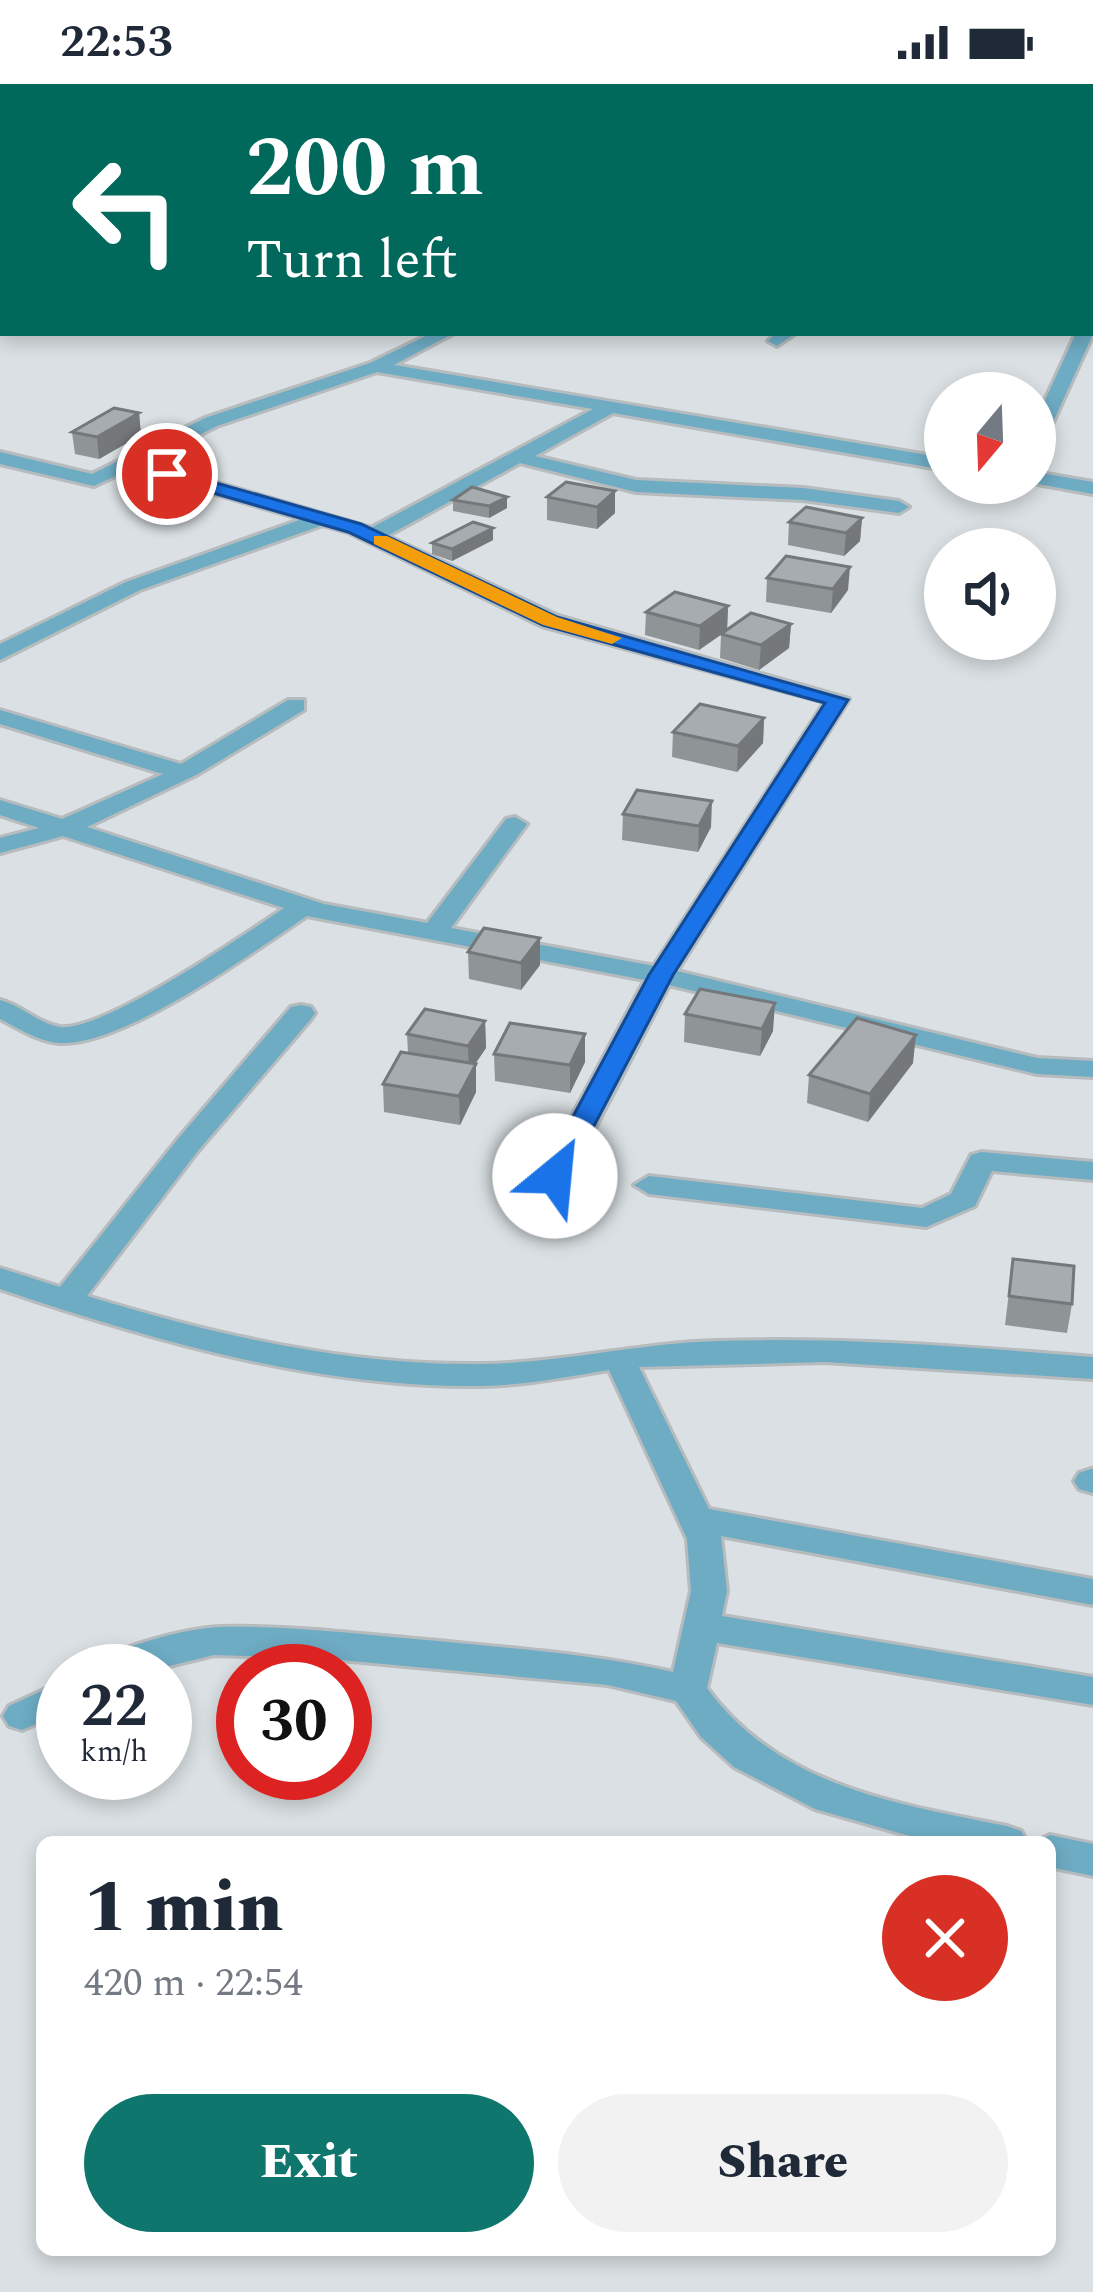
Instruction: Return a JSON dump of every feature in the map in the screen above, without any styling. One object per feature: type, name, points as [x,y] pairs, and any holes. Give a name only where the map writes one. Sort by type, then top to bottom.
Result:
[{"type":"street","points":[[0,458],[94,480],[211,422],[376,367],[439,336]]},
{"type":"street","points":[[1056,396],[1084,336]]},
{"type":"street","points":[[376,367],[924,461]]},
{"type":"street","points":[[371,536],[607,409]]},
{"type":"street","points":[[517,457],[636,486],[803,494],[899,507]]},
{"type":"street","points":[[129,463],[371,536],[550,621],[838,700],[661,975],[555,1176]]},
{"type":"street","points":[[1056,482],[1093,488]]},
{"type":"street","points":[[0,653],[150,578],[322,518]]},
{"type":"street","points":[[0,846],[65,829],[182,772],[296,705]]},
{"type":"street","points":[[0,717],[182,772]]},
{"type":"street","points":[[0,807],[304,906],[432,935],[661,975],[1036,1066],[1093,1069]]},
{"type":"street","points":[[432,935],[515,824]]},
{"type":"street","points":[[0,1008],[60,1035],[83,1032],[208,971],[304,906]]},
{"type":"street","points":[[66,1301],[187,1146],[302,1013]]},
{"type":"street","points":[[649,1185],[926,1218],[964,1200],[981,1161],[1093,1171]]},
{"type":"street","points":[[0,1278],[192,1335],[406,1370],[484,1375],[618,1358],[818,1349],[1093,1369]]},
{"type":"street","points":[[618,1358],[644,1402],[705,1539],[709,1591],[688,1690],[702,1715],[778,1775],[841,1802],[981,1836]]},
{"type":"street","points":[[695,1519],[1093,1592]]},
{"type":"street","points":[[704,1627],[1093,1691]]},
{"type":"street","points":[[192,1647],[235,1641],[608,1671],[688,1690]]},
{"type":"street","points":[[22,1716],[36,1709]]},
{"type":"street","points":[[1056,1852],[1093,1860]]},
{"type":"building","points":[[114,408],[139,413],[97,437],[72,432]]},
{"type":"building","points":[[566,482],[615,491],[597,507],[547,497]]},
{"type":"building","points":[[472,487],[507,497],[489,506],[453,500]]},
{"type":"building","points":[[806,507],[862,518],[846,533],[789,522]]},
{"type":"building","points":[[473,522],[493,528],[452,549],[432,543]]},
{"type":"building","points":[[786,556],[850,567],[833,589],[767,578]]},
{"type":"building","points":[[675,592],[728,606],[700,626],[646,612]]},
{"type":"building","points":[[751,613],[791,624],[761,645],[721,634]]},
{"type":"building","points":[[700,704],[764,718],[738,746],[673,732]]},
{"type":"building","points":[[637,790],[712,801],[699,826],[623,814]]},
{"type":"building","points":[[484,928],[540,938],[521,963],[468,952]]},
{"type":"building","points":[[700,989],[775,1003],[762,1029],[685,1014]]},
{"type":"building","points":[[425,1009],[485,1021],[468,1046],[407,1034]]},
{"type":"building","points":[[857,1018],[916,1035],[870,1094],[809,1075]]},
{"type":"building","points":[[510,1023],[585,1034],[570,1065],[494,1054]]},
{"type":"building","points":[[401,1052],[476,1064],[459,1096],[383,1084]]},
{"type":"building","points":[[1013,1259],[1074,1266],[1072,1304],[1009,1296]]},
{"type":"slow traffic","points":[[380,540],[550,621],[612,638]]},
{"type":"route","points":[[167,474],[355,528],[550,621],[838,700],[661,975],[555,1176]]}]
